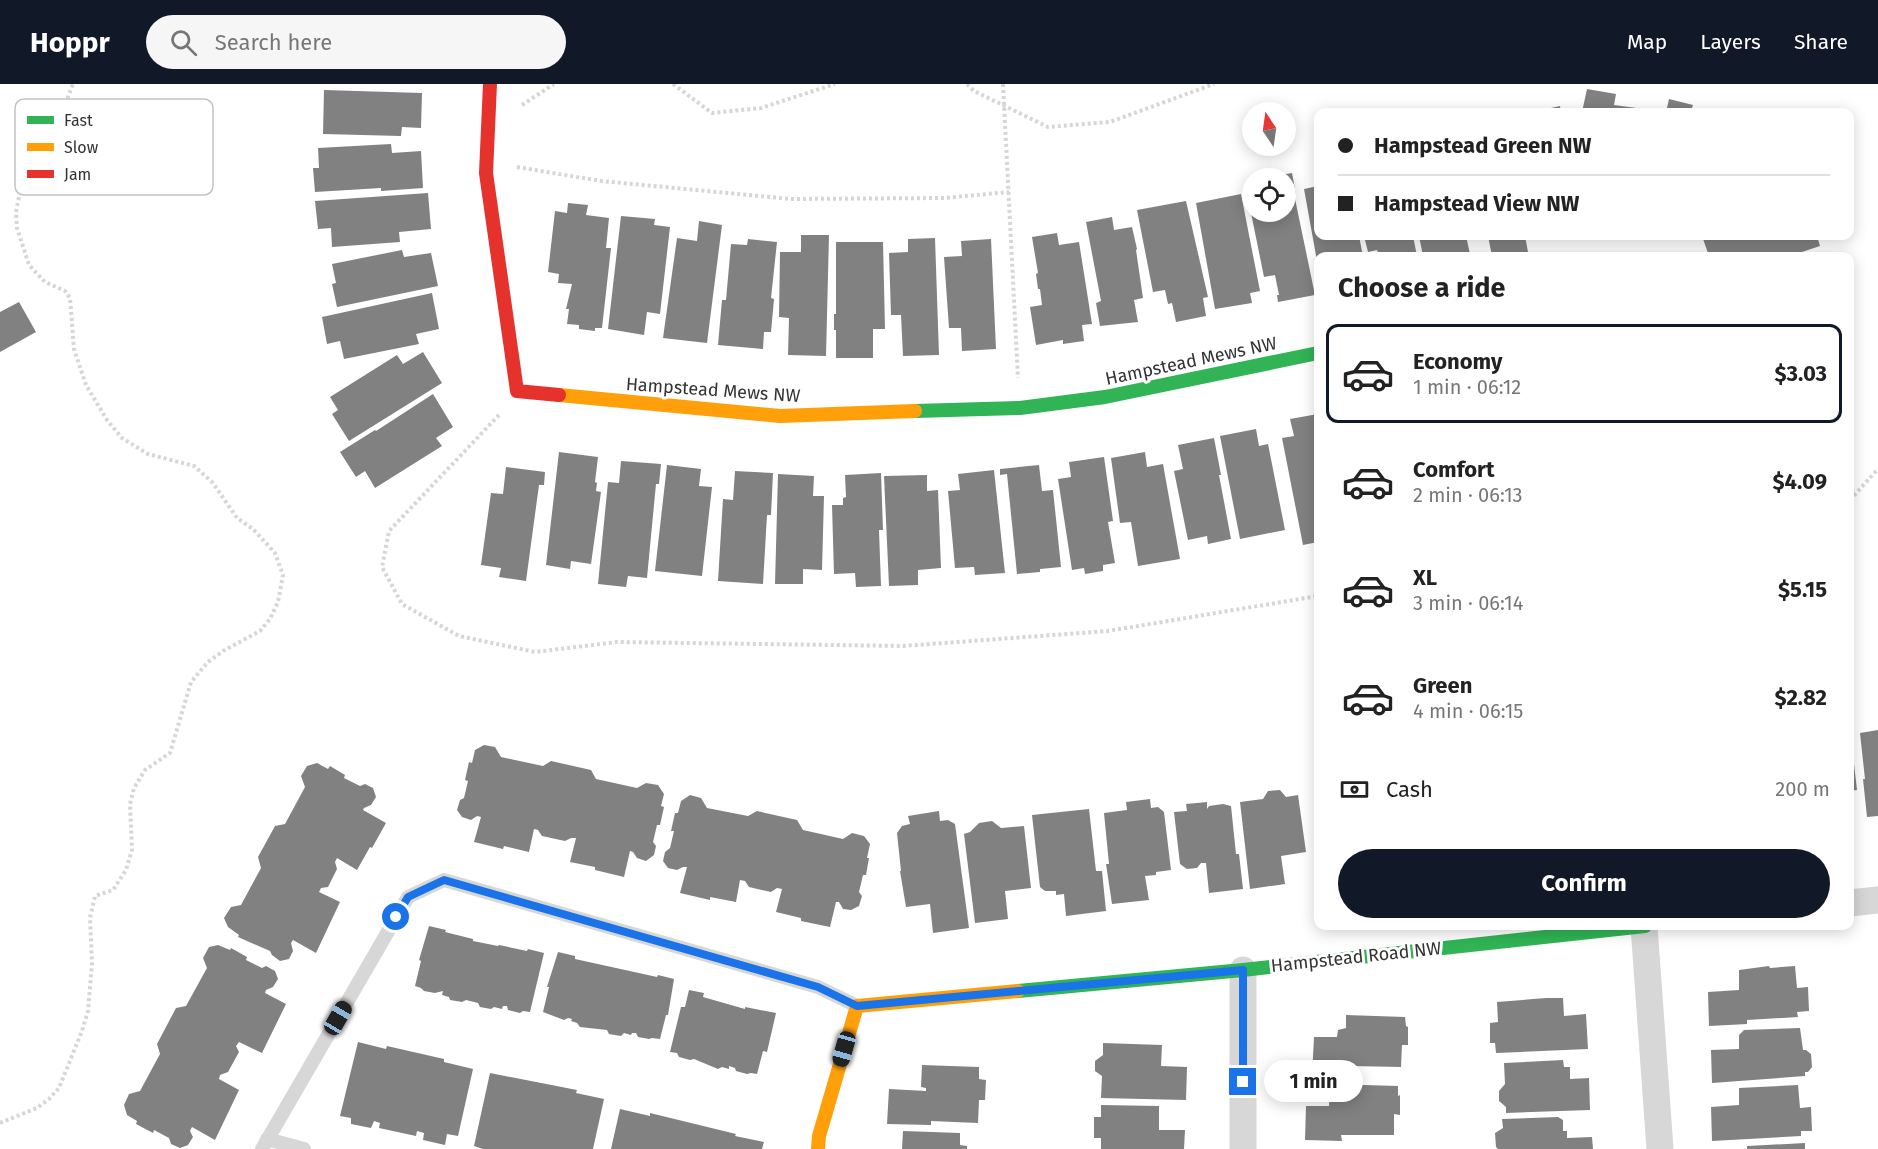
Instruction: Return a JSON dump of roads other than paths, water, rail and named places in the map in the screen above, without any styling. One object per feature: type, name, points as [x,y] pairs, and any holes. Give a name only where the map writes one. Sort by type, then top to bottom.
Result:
[{"type":"street","name":"Hampstead Mews NW","points":[[490,84],[486,173],[517,391],[780,416],[1020,408],[1105,397],[1314,354]]},
{"type":"street","points":[[1854,903],[1878,900]]},
{"type":"street","name":"Hampstead Road NW","points":[[857,1006],[1243,970],[1608,930]]},
{"type":"street","name":"Hampstead Road NW","points":[[1645,930],[1660,1149]]},
{"type":"street","points":[[1243,970],[1243,1149]]},
{"type":"street","points":[[818,1149],[819,1136],[857,1006]]},
{"type":"lane","points":[[304,1149],[265,1144],[408,897],[444,880],[818,987],[857,1006]]}]
